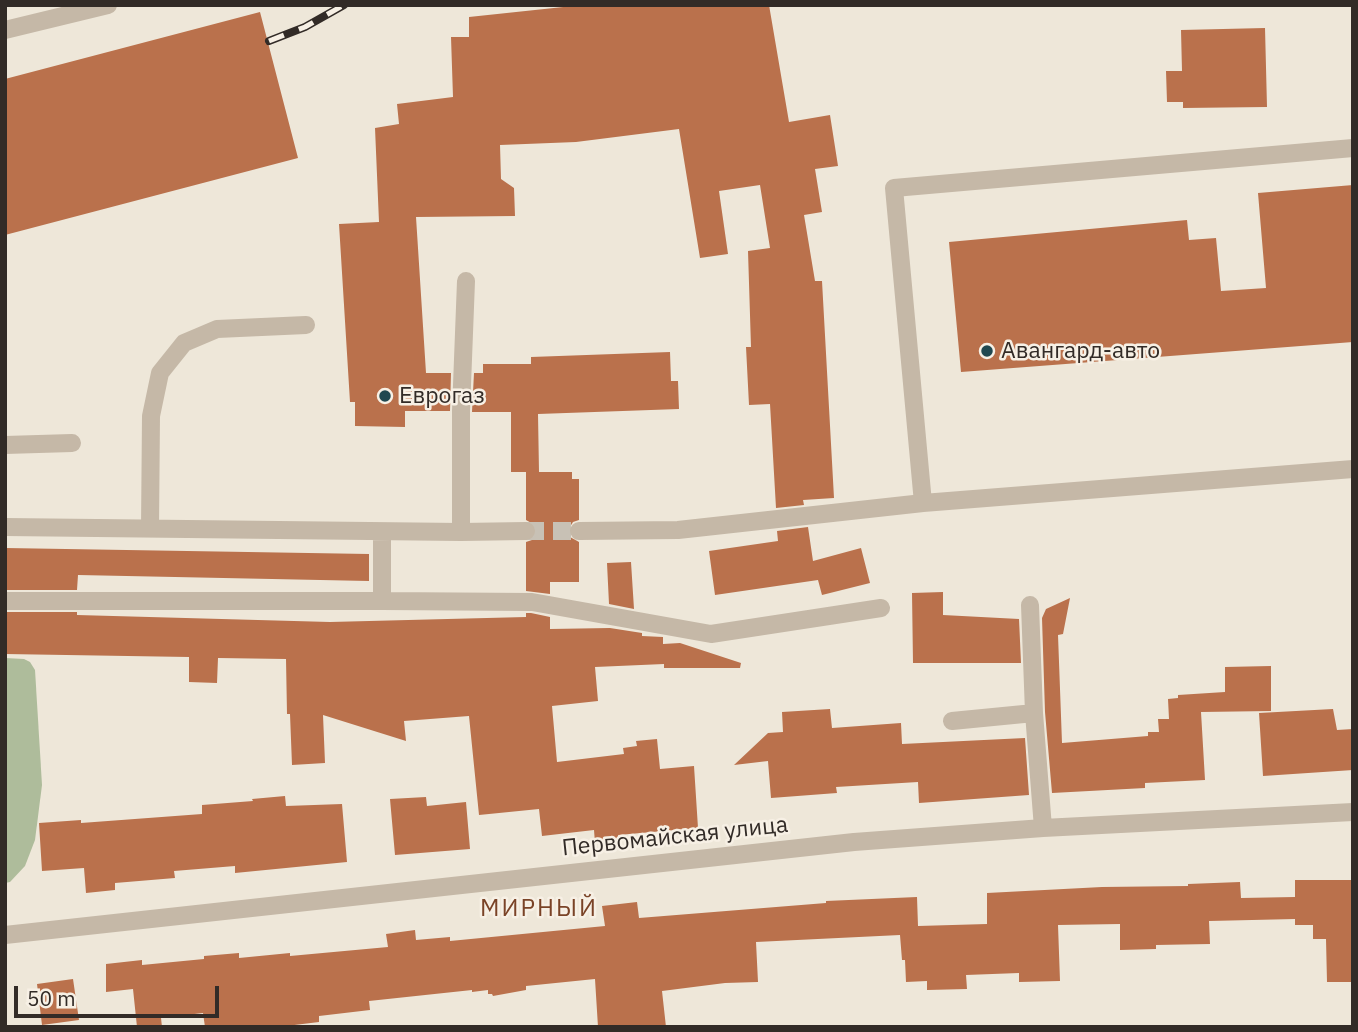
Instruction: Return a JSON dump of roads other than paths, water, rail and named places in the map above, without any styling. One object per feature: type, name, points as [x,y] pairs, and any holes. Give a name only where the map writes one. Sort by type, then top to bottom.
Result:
[{"type":"street","points":[[5,30],[108,5]]},
{"type":"street","points":[[923,503],[894,188],[1353,148]]},
{"type":"street","points":[[461,532],[461,411],[466,281]]},
{"type":"street","points":[[150,528],[151,416],[160,373],[184,344],[217,329],[306,325]]},
{"type":"street","points":[[5,445],[72,443]]},
{"type":"street","points":[[579,531],[678,530],[923,503],[1353,469]]},
{"type":"street","points":[[5,527],[382,532],[526,531]]},
{"type":"street","points":[[382,532],[382,601]]},
{"type":"street","points":[[5,601],[532,602],[711,634],[881,608]]},
{"type":"street","points":[[1030,606],[1034,713],[1043,828]]},
{"type":"street","points":[[952,721],[1034,713]]},
{"type":"street","name":"Первомайская улица","points":[[5,935],[854,842],[1043,828],[1353,812]]},
{"type":"tunnel","points":[[526,531],[579,531]]},
{"type":"railway","points":[[269,41],[305,27],[344,5]]},
{"type":"place","name":"Авангард-авто","points":[[987,351]]},
{"type":"place","name":"Еврогаз","points":[[385,396]]},
{"type":"district","name":"МИРНЫЙ","points":[[539,909]]}]
